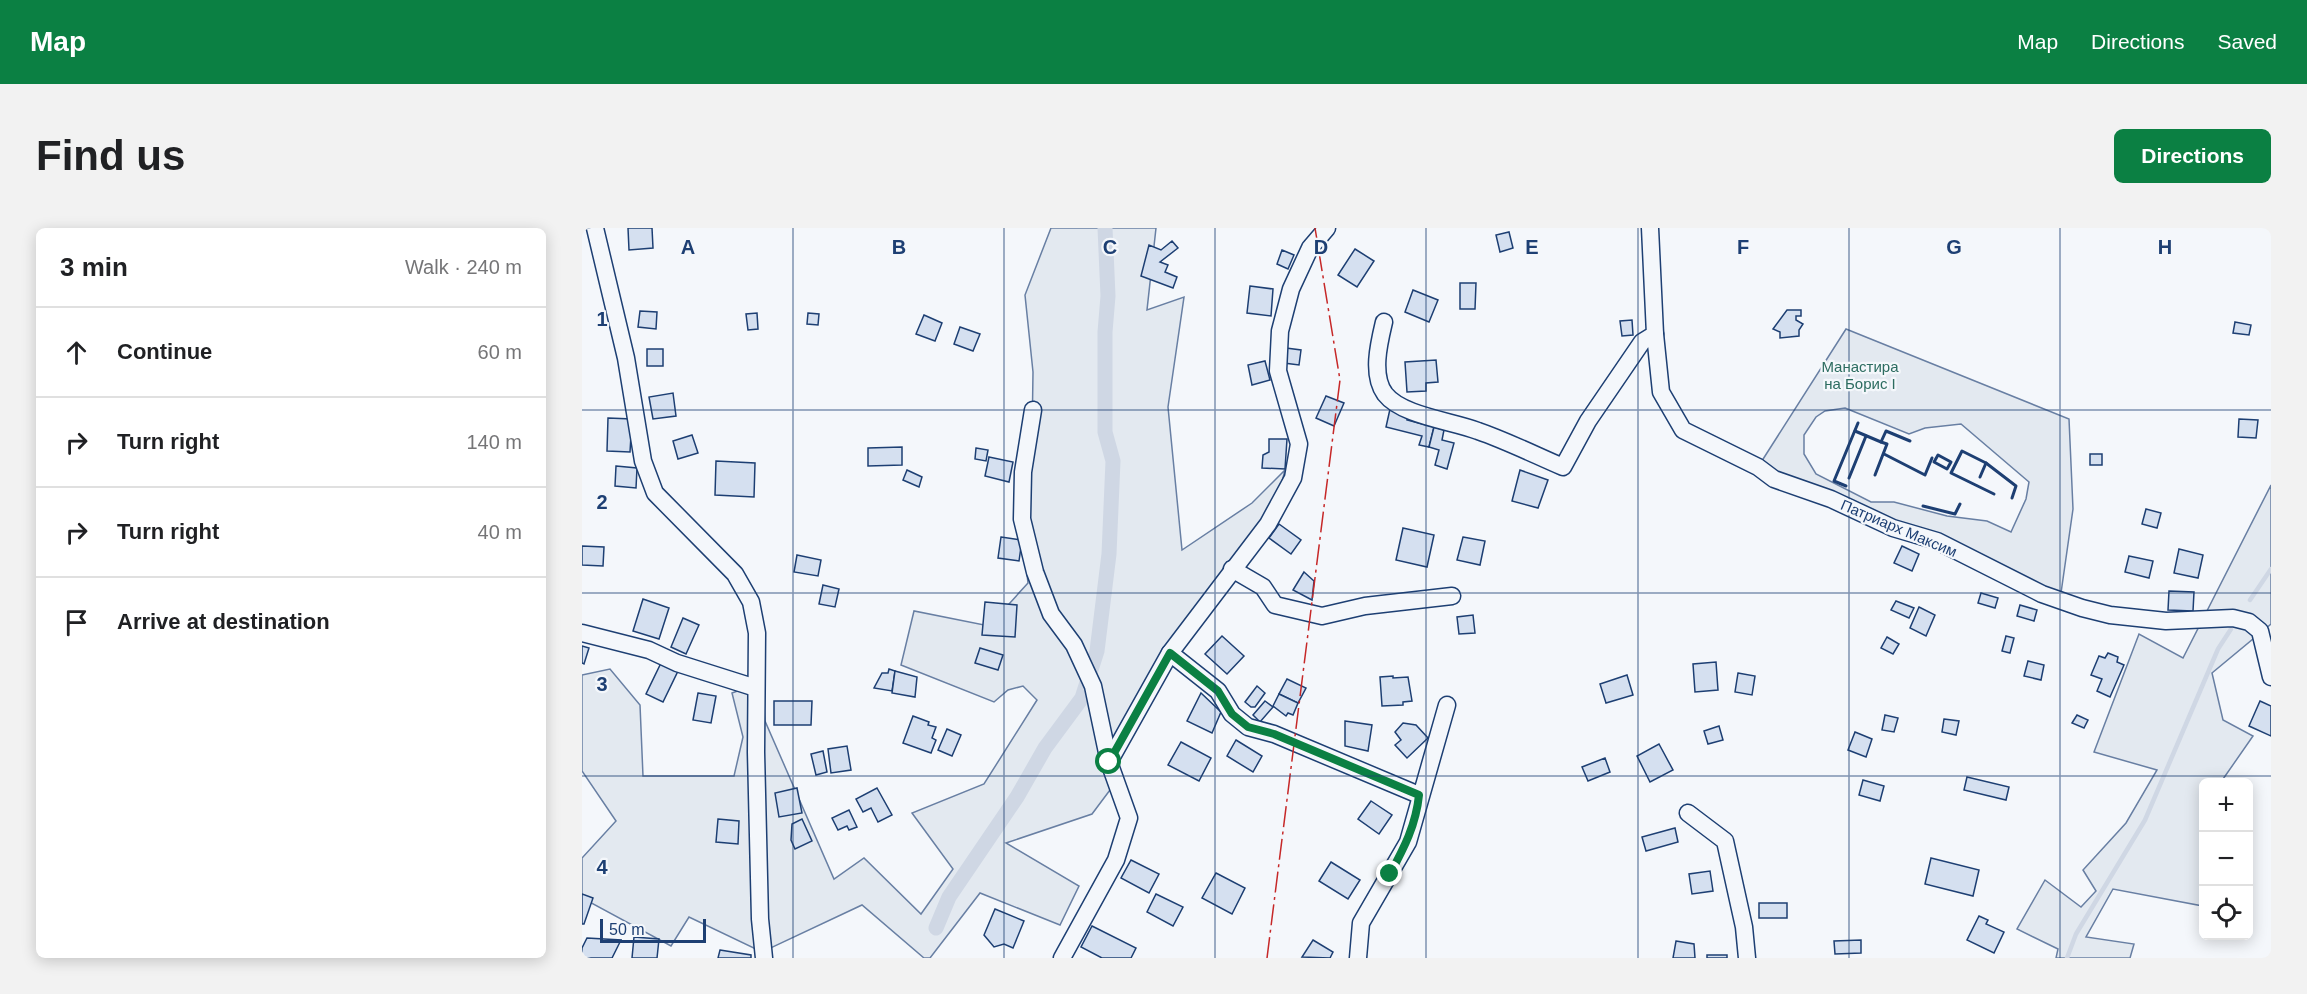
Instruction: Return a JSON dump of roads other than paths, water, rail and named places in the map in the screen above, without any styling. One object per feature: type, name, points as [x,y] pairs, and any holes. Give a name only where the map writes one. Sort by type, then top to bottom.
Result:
[{"type":"street","points":[[595,228],[626,358],[643,461],[655,493],[735,574],[751,602],[757,633],[760,919],[764,958]]},
{"type":"street","points":[[1109,762],[1170,653],[1268,524],[1293,478],[1299,444],[1278,371],[1281,330],[1291,290],[1310,248],[1327,228]]},
{"type":"street","name":"Патриарх Максим","points":[[1650,228],[1655,334],[1661,392],[1683,430],[1758,467],[1774,479],[1831,499],[1893,528],[1937,541],[2042,594],[2082,608],[2110,615],[2166,621],[2221,618],[2249,622],[2260,631],[2271,677]]},
{"type":"street","points":[[1384,322],[1377,351],[1380,381],[1384,393],[1392,401],[1431,419],[1452,421],[1481,432],[1563,467],[1588,421],[1642,342],[1655,334]]},
{"type":"street","points":[[1033,410],[1023,472],[1022,519],[1035,572],[1051,614],[1074,645],[1093,686],[1109,762],[1129,818],[1116,860],[1062,958]]},
{"type":"street","points":[[1232,569],[1263,587],[1275,605],[1322,616],[1365,606],[1452,596]]},
{"type":"street","points":[[582,633],[649,650],[677,663],[756,688]]},
{"type":"street","points":[[1170,653],[1218,691],[1232,714],[1248,727],[1274,734],[1419,795]]},
{"type":"street","points":[[1358,958],[1361,923],[1408,842],[1417,818],[1419,795],[1447,705]]},
{"type":"street","points":[[1688,813],[1725,841],[1744,927],[1747,958]]},
{"type":"waterway","points":[[936,928],[949,897],[1017,797],[1045,748],[1082,698],[1097,651],[1109,554],[1113,461],[1105,432],[1105,332],[1108,296],[1105,228]]},
{"type":"waterway","points":[[2250,600],[2271,569]]},
{"type":"waterway","points":[[2067,958],[2076,934],[2145,820],[2218,649],[2231,629]]},
{"type":"park label","name":"Манастира на Борис І","points":[[1860,374]]}]
